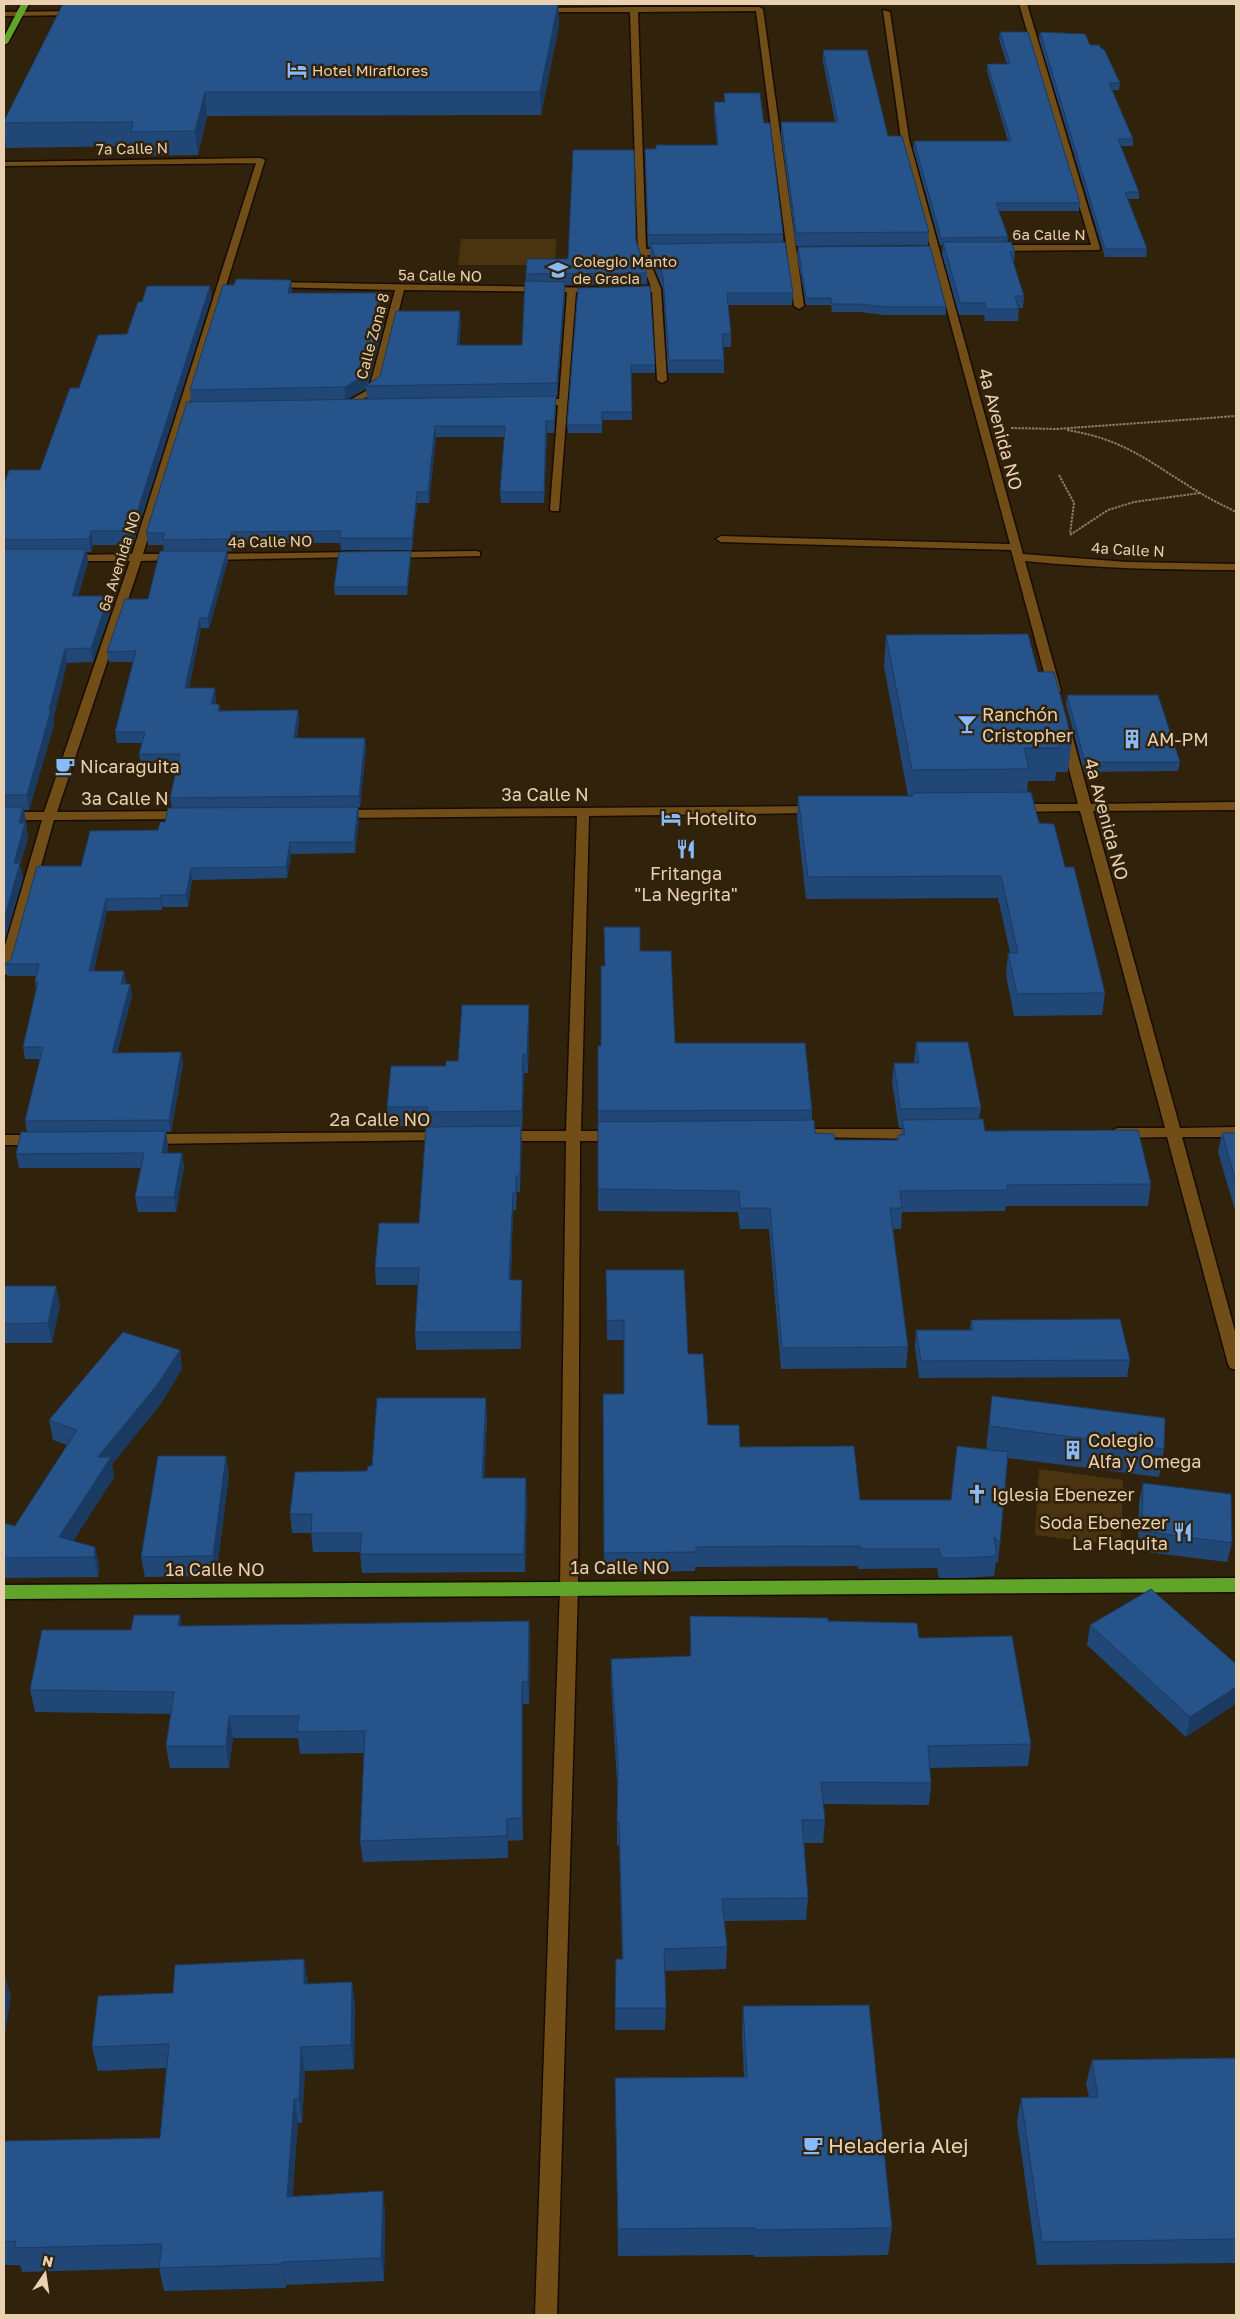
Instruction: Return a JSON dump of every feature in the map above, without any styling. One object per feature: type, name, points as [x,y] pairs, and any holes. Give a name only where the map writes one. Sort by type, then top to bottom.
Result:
[{"type":"highway","points":[[4,43],[25,4]]},
{"type":"highway","name":"1a Calle NO","points":[[4,1592],[1236,1585]]},
{"type":"street","name":"6a Calle N","points":[[982,248],[1096,248],[1023,4]]},
{"type":"street","points":[[634,9],[642,252],[656,289],[662,380]]},
{"type":"street","points":[[526,10],[759,9],[799,306]]},
{"type":"street","name":"4a Avenida NO","points":[[886,12],[905,140],[1057,701]]},
{"type":"street","points":[[4,14],[90,13]]},
{"type":"street","name":"7a Calle N","points":[[4,164],[261,160]]},
{"type":"street","name":"6a Avenida NO","points":[[4,972],[49,816],[189,408],[228,285],[261,160]]},
{"type":"street","points":[[642,252],[681,252]]},
{"type":"street","name":"5a Calle NO","points":[[262,285],[572,291],[656,289]]},
{"type":"street","name":"Calle Zona 8","points":[[367,405],[343,406],[374,390],[400,288]]},
{"type":"street","points":[[555,508],[572,291]]},
{"type":"street","points":[[523,403],[562,402]]},
{"type":"street","name":"4a Calle N","points":[[721,539],[1016,552],[1050,560],[1158,566],[1236,567]]},
{"type":"street","name":"4a Calle NO","points":[[60,558],[476,554]]},
{"type":"street","name":"4a Avenida NO","points":[[1062,721],[1236,1364]]},
{"type":"street","points":[[997,808],[1236,806]]},
{"type":"street","name":"3a Calle N","points":[[326,814],[830,810]]},
{"type":"street","points":[[546,2315],[569,1588],[573,1136],[583,812]]},
{"type":"street","name":"3a Calle N","points":[[4,816],[197,815]]},
{"type":"street","points":[[1105,1133],[1236,1132]]},
{"type":"street","points":[[799,1134],[937,1134]]},
{"type":"street","points":[[493,1136],[632,1136]]},
{"type":"street","name":"2a Calle NO","points":[[134,1139],[463,1137]]},
{"type":"street","points":[[4,1140],[54,1140]]},
{"type":"path","points":[[983,428],[1057,429],[1236,416]]},
{"type":"path","points":[[1057,429],[1107,437],[1131,448],[1161,465],[1200,493],[1236,512]]},
{"type":"path","points":[[1059,475],[1072,493],[1076,512],[1070,534]]},
{"type":"path","points":[[1064,540],[1070,534],[1108,510],[1134,502],[1200,493]]},
{"type":"shaded area","points":[[461,239],[556,239],[555,265],[458,265]]},
{"type":"shaded area","points":[[1039,1469],[1123,1480],[1121,1546],[1035,1535]]},
{"type":"building","name":"Hotel Miraflores","points":[[63,4],[558,4],[540,92],[205,92],[195,131],[131,132],[133,122],[4,123]]},
{"type":"building","points":[[1000,32],[1028,32],[1080,203],[996,203],[1008,237],[941,238],[914,141],[1011,141],[987,64],[1010,64]]},
{"type":"building","points":[[1040,32],[1085,34],[1090,45],[1099,45],[1104,49],[1120,83],[1109,83],[1133,139],[1118,139],[1139,192],[1125,192],[1147,249],[1105,249]]},
{"type":"building","points":[[823,50],[867,50],[888,136],[902,136],[929,232],[796,233],[781,122],[838,122]]},
{"type":"building","points":[[724,93],[760,93],[764,123],[770,123],[783,234],[648,235],[645,149],[656,149],[656,145],[718,145],[714,102],[725,102]]},
{"type":"building","points":[[573,150],[634,150],[636,241],[647,273],[526,274],[527,259],[568,259]]},
{"type":"building","points":[[785,242],[793,293],[727,293],[731,334],[722,334],[724,360],[669,360],[663,276],[650,244]]},
{"type":"building","points":[[943,242],[1011,242],[1015,252],[1010,252],[1024,296],[1015,296],[1019,309],[986,309],[985,303],[960,303]]},
{"type":"building","points":[[930,246],[946,307],[885,307],[860,304],[832,304],[831,298],[806,298],[798,247]]},
{"type":"building","points":[[236,279],[291,280],[288,293],[379,293],[376,312],[383,312],[367,374],[345,387],[190,390],[223,285],[234,285]]},
{"type":"building","points":[[525,281],[565,282],[557,383],[366,386],[380,376],[396,311],[460,311],[457,345],[522,345]]},
{"type":"building","points":[[147,286],[210,286],[131,531],[91,531],[89,539],[4,540],[4,484],[9,470],[40,470],[70,388],[79,388],[98,335],[127,334],[138,302],[142,302]]},
{"type":"building","points":[[650,286],[655,365],[631,365],[632,412],[602,412],[602,425],[567,425],[578,288]]},
{"type":"building","points":[[556,396],[554,421],[546,421],[544,492],[500,492],[505,426],[435,426],[428,492],[417,492],[412,538],[340,538],[341,531],[232,532],[230,539],[163,540],[164,533],[146,533],[187,402]]},
{"type":"building","points":[[4,549],[86,549],[72,596],[109,596],[91,648],[65,649],[49,710],[51,710],[27,795],[4,795]]},
{"type":"building","points":[[160,551],[227,551],[208,618],[200,618],[185,688],[215,688],[211,704],[219,704],[218,711],[298,710],[294,738],[365,738],[359,796],[170,798],[180,754],[139,754],[145,732],[115,732],[136,651],[107,652],[125,599],[148,599]]},
{"type":"building","points":[[411,551],[407,587],[334,587],[339,552]]},
{"type":"building","name":"Ranchón Cristopher","points":[[1028,634],[1038,672],[1054,672],[1072,739],[1057,739],[1059,748],[1024,748],[1029,769],[912,770],[886,635]]},
{"type":"building","name":"AM-PM","points":[[1067,695],[1158,695],[1180,762],[1085,762]]},
{"type":"building","points":[[1031,792],[1039,823],[1054,824],[1065,867],[1074,867],[1105,993],[1017,994],[1008,953],[1018,953],[1001,876],[808,877],[798,796],[913,796],[913,793]]},
{"type":"building","points":[[4,807],[23,807],[19,823],[25,823],[14,863],[20,863],[4,919]]},
{"type":"building","points":[[358,807],[354,842],[290,842],[286,867],[191,868],[186,895],[161,895],[160,898],[106,899],[89,971],[124,971],[121,984],[130,984],[112,1053],[181,1052],[169,1120],[25,1121],[43,1047],[23,1047],[38,982],[35,982],[39,964],[5,964],[11,960],[37,866],[81,866],[90,831],[158,830],[160,822],[165,822],[168,808]]},
{"type":"building","points":[[604,927],[640,927],[640,951],[671,951],[675,1043],[805,1043],[812,1110],[598,1111],[598,1046],[601,1046],[601,966],[605,966]]},
{"type":"building","points":[[462,1005],[529,1005],[527,1054],[523,1054],[522,1111],[427,1112],[428,1107],[387,1107],[391,1066],[446,1066],[446,1061],[458,1061]]},
{"type":"building","points":[[916,1042],[968,1042],[981,1108],[900,1109],[894,1063],[919,1063]]},
{"type":"building","points":[[983,1119],[985,1131],[1138,1130],[1151,1184],[1007,1185],[1008,1190],[900,1191],[902,1208],[890,1208],[908,1347],[782,1348],[770,1208],[740,1208],[739,1191],[598,1189],[598,1122],[814,1120],[815,1133],[834,1134],[835,1140],[898,1140],[898,1135],[905,1135],[902,1120]]},
{"type":"building","points":[[521,1126],[520,1176],[516,1176],[516,1193],[513,1193],[509,1280],[522,1280],[520,1332],[415,1332],[419,1268],[375,1268],[379,1223],[419,1223],[426,1127]]},
{"type":"building","points":[[166,1131],[162,1153],[182,1153],[174,1197],[135,1197],[144,1153],[16,1154],[21,1132]]},
{"type":"building","points":[[1222,1133],[1236,1133],[1236,1182]]},
{"type":"building","points":[[606,1270],[684,1270],[688,1354],[703,1354],[708,1425],[739,1425],[740,1447],[854,1446],[860,1500],[951,1500],[957,1446],[1008,1452],[1000,1543],[994,1537],[997,1556],[941,1558],[939,1549],[860,1549],[860,1546],[696,1547],[696,1552],[604,1553],[603,1394],[624,1394],[624,1320],[607,1321]]},
{"type":"building","points":[[4,1286],[56,1286],[48,1323],[4,1324]]},
{"type":"building","points":[[1120,1319],[1130,1360],[921,1361],[916,1330],[973,1330],[971,1320]]},
{"type":"building","points":[[123,1332],[180,1350],[157,1385],[98,1457],[111,1457],[59,1537],[95,1547],[94,1557],[4,1558],[4,1523],[15,1526],[77,1430],[49,1420]]},
{"type":"building","points":[[992,1396],[1165,1418],[1164,1449],[989,1426]]},
{"type":"building","points":[[377,1398],[486,1398],[482,1478],[526,1478],[524,1554],[360,1554],[362,1533],[311,1533],[312,1514],[290,1514],[295,1472],[367,1471],[368,1466],[372,1466]]},
{"type":"building","points":[[158,1456],[226,1456],[213,1556],[141,1557]]},
{"type":"building","points":[[1143,1483],[1231,1494],[1232,1543],[1142,1531]]},
{"type":"building","points":[[1151,1589],[1236,1664],[1236,1687],[1190,1717],[1090,1625]]},
{"type":"building","points":[[134,1615],[180,1615],[178,1626],[529,1621],[528,1682],[522,1682],[522,1818],[507,1819],[507,1836],[360,1841],[365,1731],[297,1732],[299,1716],[229,1716],[226,1746],[166,1746],[174,1692],[30,1690],[42,1630],[131,1630]]},
{"type":"building","points":[[690,1616],[828,1618],[828,1621],[917,1623],[919,1638],[1012,1636],[1031,1744],[928,1746],[931,1783],[821,1782],[825,1820],[802,1820],[808,1898],[722,1899],[727,1947],[664,1949],[666,2008],[615,2008],[616,1959],[623,1959],[619,1822],[617,1822],[618,1764],[611,1659],[691,1656]]},
{"type":"building","points":[[304,1959],[304,1984],[352,1982],[351,2045],[301,2047],[299,2099],[294,2099],[287,2197],[383,2191],[381,2258],[282,2262],[282,2264],[159,2268],[162,2244],[15,2248],[16,2241],[4,2242],[4,2141],[160,2138],[169,2044],[92,2047],[98,1996],[173,1993],[175,1965]]},
{"type":"building","points":[[869,2005],[892,2228],[756,2230],[756,2228],[618,2229],[615,2078],[747,2077],[743,2006]]},
{"type":"building","points":[[1236,2058],[1236,2239],[1042,2242],[1021,2098],[1098,2097],[1092,2060]]},
{"type":"place","name":"Hotel Miraflores","points":[[297,70]]},
{"type":"place","name":"Colegio Manto de Gracia","points":[[558,270]]},
{"type":"place","name":"Ranchón Cristopher","points":[[967,724]]},
{"type":"place","name":"AM-PM","points":[[1132,739]]},
{"type":"place","name":"Nicaraguita","points":[[65,766]]},
{"type":"place","name":"Hotelito","points":[[671,818]]},
{"type":"place","name":"Fritanga \"La Negrita\"","points":[[686,849]]},
{"type":"place","name":"Colegio Alfa y Omega","points":[[1073,1450]]},
{"type":"place","name":"Iglesia Ebenezer","points":[[977,1494]]},
{"type":"place","name":"Soda Ebenezer La Flaquita","points":[[1183,1532]]},
{"type":"place","name":"Heladeria Alej","points":[[813,2145]]}]
